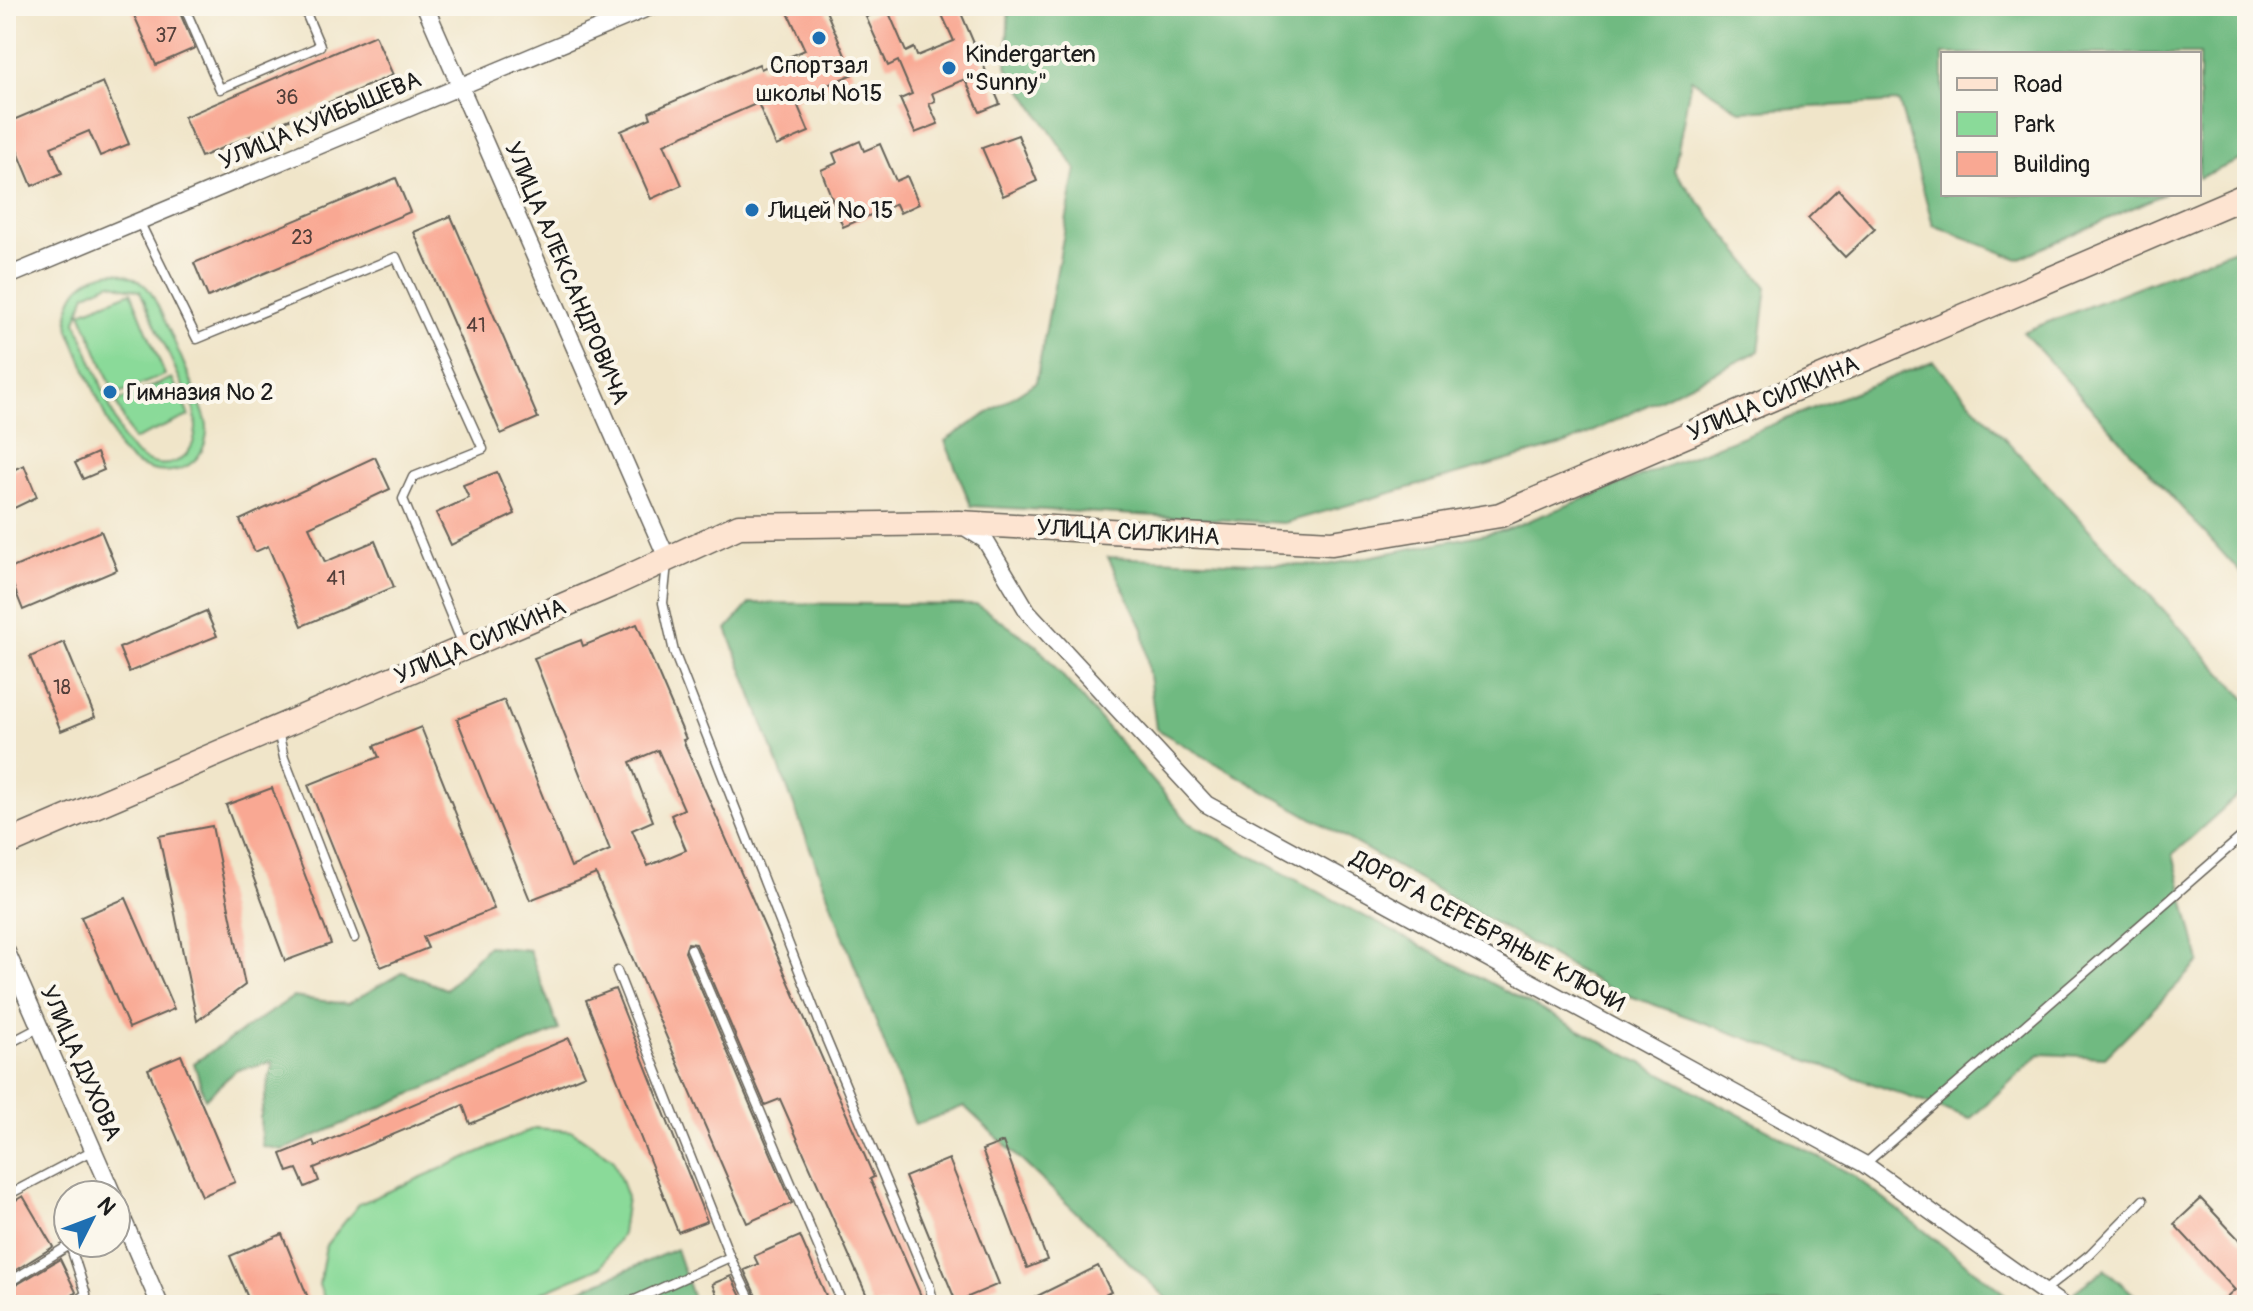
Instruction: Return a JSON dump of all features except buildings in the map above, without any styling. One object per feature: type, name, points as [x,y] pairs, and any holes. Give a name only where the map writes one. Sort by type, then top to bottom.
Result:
[{"type":"main road","name":"УЛИЦА СИЛКИНА","points":[[6,844],[465,648],[739,526],[959,523],[1332,543],[1500,515],[2247,195]]},
{"type":"street","name":"УЛИЦА АЛЕКСАНДРОВИЧА","points":[[425,6],[667,558]]},
{"type":"street","name":"УЛИЦА КУЙБЫШЕВА","points":[[6,277],[652,6]]},
{"type":"street","name":"ДОРОГА СЕРЕБРЯНЫЕ КЛЮЧИ","points":[[959,523],[985,540],[1028,612],[1206,804],[1864,1164],[2062,1305]]},
{"type":"street","name":"УЛИЦА ДУХОВА","points":[[6,950],[106,1179]]},
{"type":"street","points":[[132,1243],[160,1305]]},
{"type":"lane","points":[[184,6],[220,89],[320,46],[303,6]]},
{"type":"lane","points":[[139,221],[197,339],[396,257],[483,449],[413,477],[403,499],[465,648]]},
{"type":"lane","points":[[667,558],[663,603],[674,652],[824,1034],[929,1284],[934,1305]]},
{"type":"lane","points":[[277,727],[284,758],[354,938]]},
{"type":"lane","points":[[1864,1164],[2247,832]]},
{"type":"lane","points":[[691,949],[843,1305]]},
{"type":"lane","points":[[617,971],[730,1257],[753,1305]]},
{"type":"lane","points":[[6,1045],[40,1027]]},
{"type":"lane","points":[[6,1196],[93,1150]]},
{"type":"lane","points":[[2044,1291],[2090,1254],[2143,1200]]},
{"type":"lane","points":[[6,1284],[52,1256]]},
{"type":"lane","points":[[606,1305],[635,1300],[730,1257]]},
{"type":"lane","points":[[70,1305],[86,1294],[76,1259]]},
{"type":"green space","points":[[1009,6],[2247,6],[2247,157],[2201,177],[2201,52],[1941,52],[1941,196],[2160,196],[2018,259],[1933,225],[1899,102],[1741,111],[1691,79],[1674,171],[1767,287],[1759,351],[1569,443],[1284,523],[971,506],[945,441],[1036,382],[1076,169],[1006,66]]},
{"type":"green space","points":[[2247,244],[2247,580],[2023,332]]},
{"type":"green space","points":[[121,273],[146,286],[181,358],[207,426],[205,443],[198,456],[188,465],[161,471],[146,468],[131,461],[119,449],[69,330],[68,318],[69,307],[78,289],[94,277]],"holes":[[[110,283],[140,291],[194,410],[196,429],[193,444],[185,455],[163,465],[135,454],[123,440],[76,321],[86,294]]]},
{"type":"green space","points":[[131,292],[165,375],[115,395],[81,312]]},
{"type":"green space","points":[[1933,361],[2247,700],[2247,787],[2173,854],[2200,962],[2105,1057],[2040,1054],[1970,1119],[1608,988],[1156,729],[1143,629],[1108,557],[1322,566],[1505,530]]},
{"type":"green space","points":[[172,378],[189,416],[133,440],[116,402]]},
{"type":"green space","points":[[750,603],[978,605],[1037,646],[1189,823],[1853,1175],[2019,1305],[1365,1305],[1351,1297],[1344,1305],[1174,1305],[964,1106],[915,1125],[727,629]]},
{"type":"green space","points":[[488,946],[529,950],[559,1030],[283,1150],[262,1146],[260,1118],[273,1062],[236,1070],[205,1099],[194,1063],[293,997],[347,1004],[403,972],[446,989]]},
{"type":"green space","points":[[535,1128],[572,1131],[613,1159],[627,1197],[622,1234],[601,1267],[513,1305],[327,1305],[319,1285],[326,1245],[359,1204]]},
{"type":"green space","points":[[676,1249],[694,1302],[545,1305]]},
{"type":"green space","points":[[2105,1269],[2146,1305],[2090,1305],[2074,1292]]},
{"type":"place","name":"Спортзал школы №15","points":[[819,38]]},
{"type":"place","name":"Kindergarten \"Sunny\"","points":[[949,68]]},
{"type":"place","name":"Лицей № 15","points":[[752,210]]},
{"type":"place","name":"Гимназия № 2","points":[[110,392]]}]
